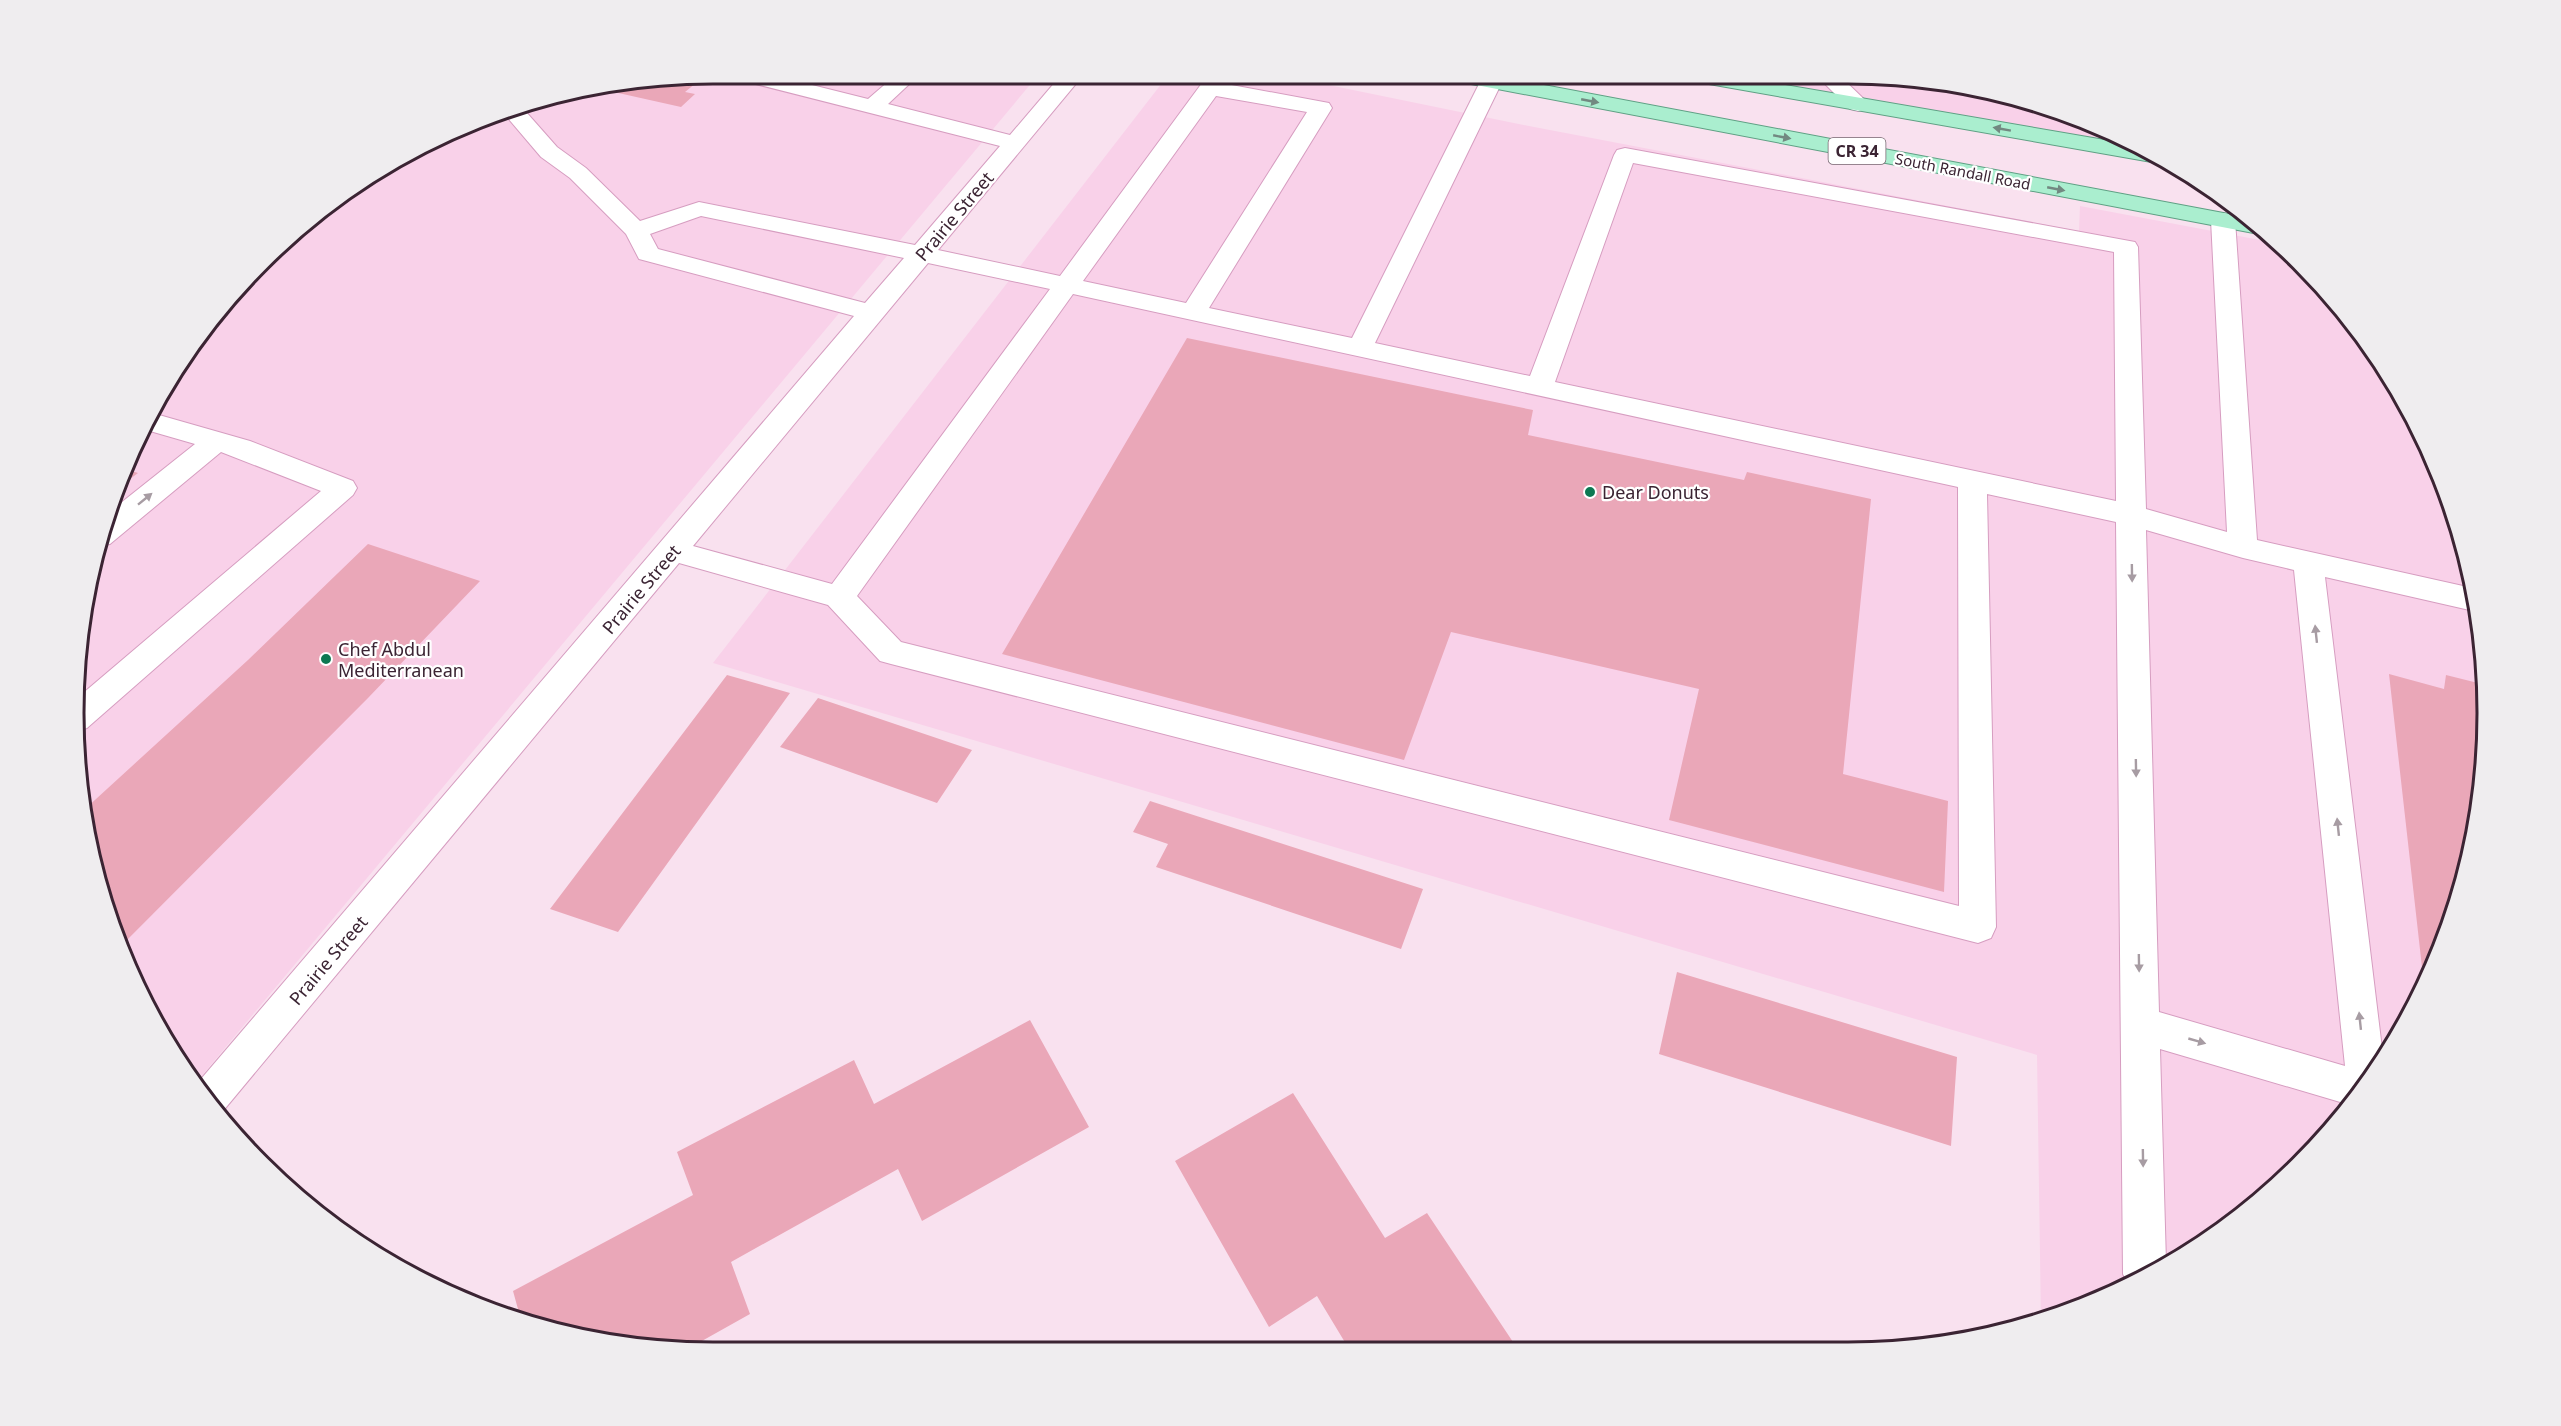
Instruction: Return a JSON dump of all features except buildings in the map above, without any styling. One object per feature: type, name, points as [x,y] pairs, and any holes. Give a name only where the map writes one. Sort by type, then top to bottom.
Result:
[{"type":"main road","name":"South Randall Road","points":[[1502,84],[2243,224]]},
{"type":"main road","points":[[1744,84],[2130,151]]},
{"type":"street","points":[[783,84],[1016,143]]},
{"type":"street","points":[[872,107],[898,84]]},
{"type":"street","name":"Prairie Street","points":[[213,1095],[1065,84]]},
{"type":"street","points":[[1360,348],[1490,84]]},
{"type":"street","points":[[1837,84],[1858,104]]},
{"type":"street","points":[[839,597],[1210,88],[1320,108],[1193,312]]},
{"type":"street","points":[[517,115],[549,152],[578,173],[636,231],[648,254],[872,313]]},
{"type":"street","points":[[1539,387],[1625,155],[2126,247],[2145,1267]]},
{"type":"street","points":[[636,231],[699,209],[922,254],[2131,515],[2243,547],[2466,598]]},
{"type":"street","points":[[2223,220],[2243,547]]},
{"type":"street","points":[[84,711],[343,488],[240,448],[155,423]]},
{"type":"street","points":[[113,525],[217,441]]},
{"type":"street","points":[[673,551],[839,597],[891,652],[1978,927],[1972,480]]},
{"type":"street","points":[[2308,561],[2365,1070]]},
{"type":"street","points":[[2140,1025],[2353,1087]]},
{"type":"shaded area","points":[[1031,84],[201,1077],[168,1028],[149,991],[117,915],[105,876],[89,795],[85,754],[85,672],[89,631],[105,550],[132,472],[168,398],[214,330],[240,298],[298,240],[330,214],[398,168],[472,132],[550,105],[631,89],[672,85]]},
{"type":"shaded area","points":[[1161,84],[1324,84],[1529,126],[2079,231],[2080,206],[2264,241],[2321,298],[2347,330],[2393,399],[2429,472],[2456,550],[2472,631],[2476,672],[2476,754],[2465,836],[2444,915],[2429,954],[2393,1028],[2347,1096],[2293,1158],[2263,1186],[2197,1236],[2126,1277],[2041,1312],[2037,1055],[713,663]]},
{"type":"shaded area","points":[[1779,84],[1889,85],[1971,96],[2050,117],[2118,145]]},
{"type":"place","name":"Dear Donuts","points":[[1590,492]]},
{"type":"place","name":"Chef Abdul Mediterranean","points":[[326,659]]}]
